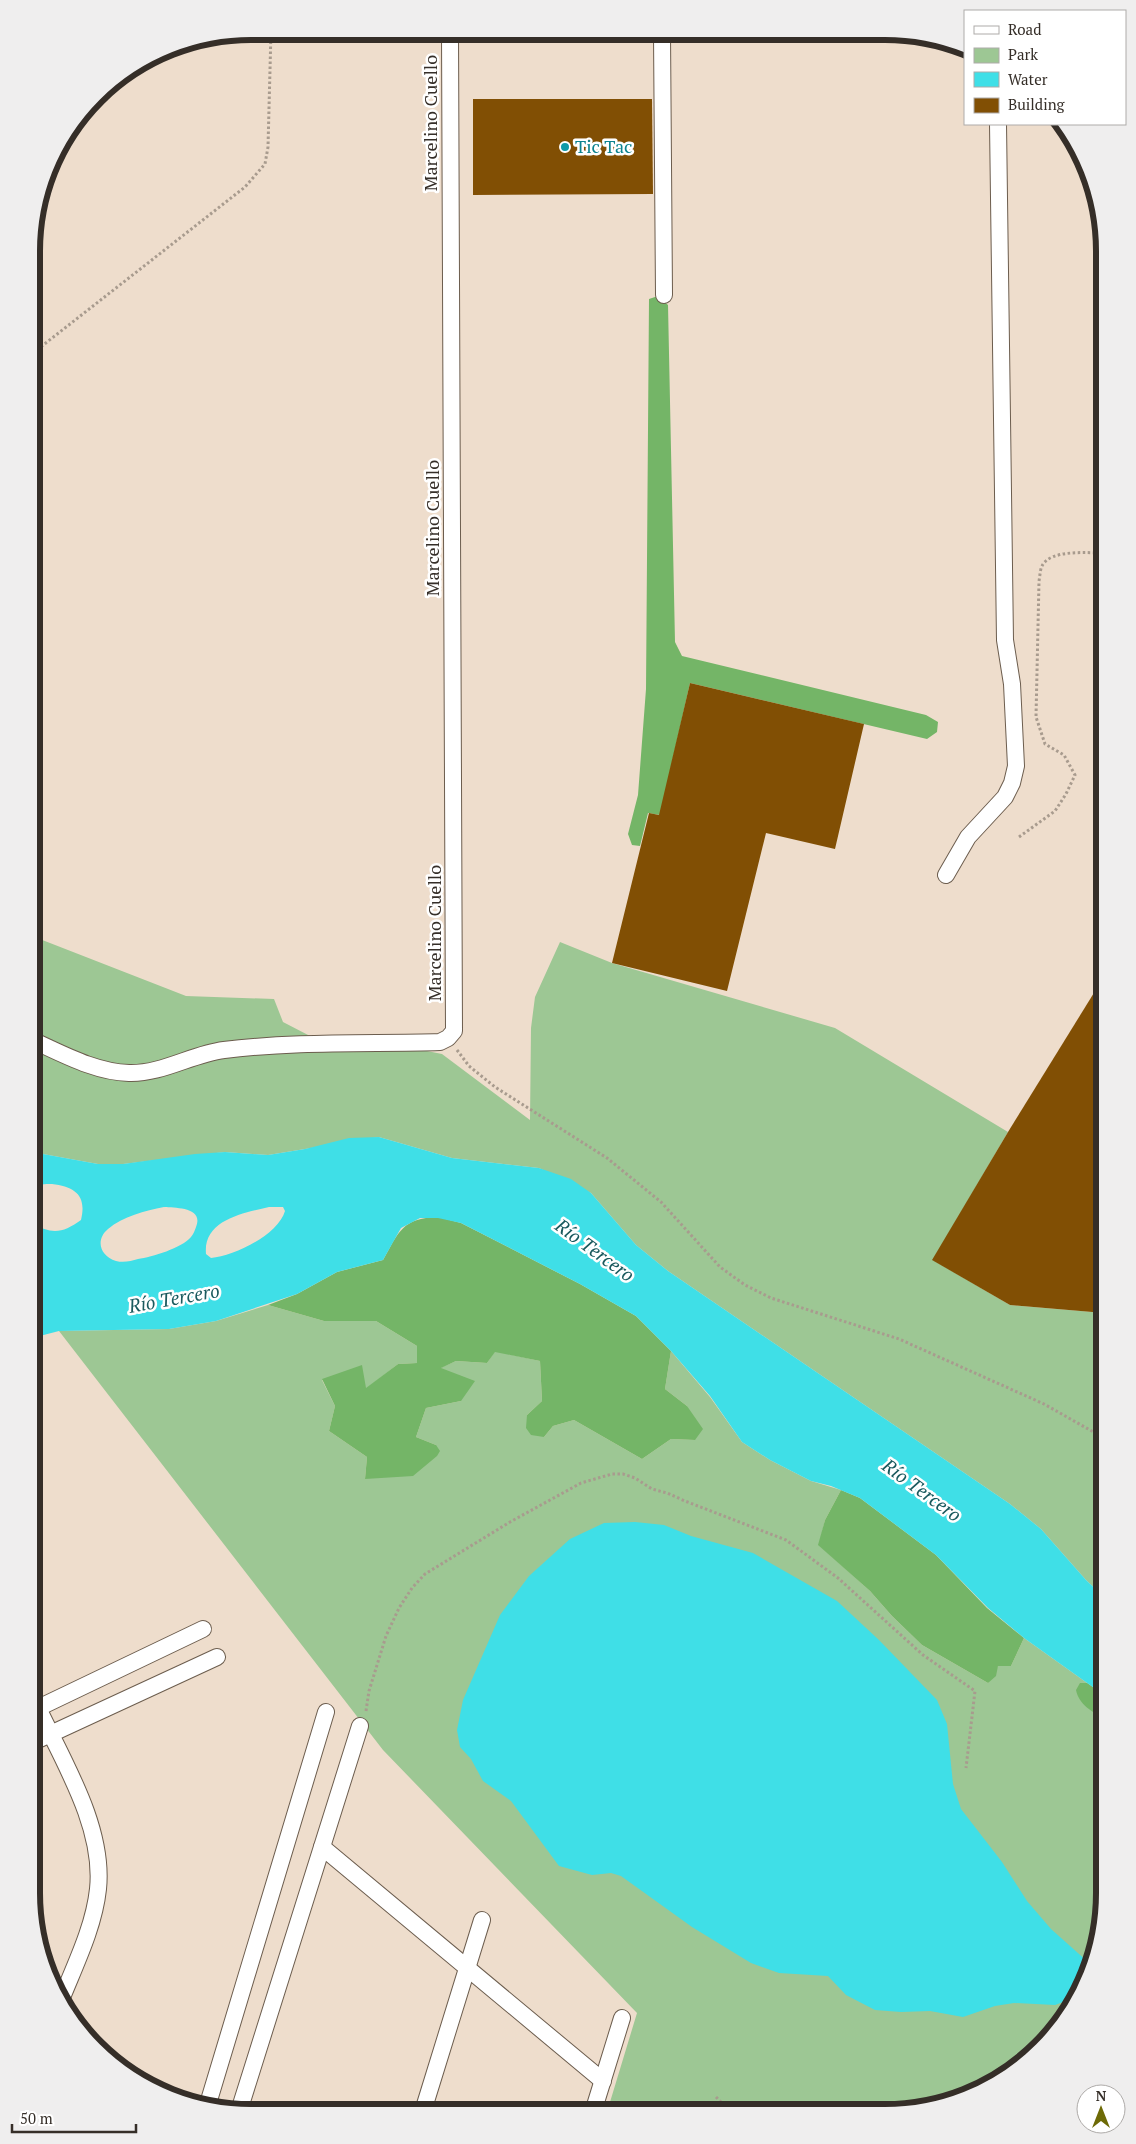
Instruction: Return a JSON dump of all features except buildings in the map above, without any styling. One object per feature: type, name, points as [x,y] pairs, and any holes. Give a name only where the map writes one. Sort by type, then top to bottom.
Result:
[{"type":"street","name":"Marcelino Cuello","points":[[448,1038],[454,1031],[455,1022],[450,40]]},
{"type":"street","points":[[662,40],[664,295]]},
{"type":"street","points":[[946,875],[968,837],[1005,797],[1012,783],[1016,766],[1012,684],[1005,640],[998,125]]},
{"type":"street","points":[[40,1043],[101,1069],[129,1073],[153,1070],[221,1050],[257,1046],[440,1042],[448,1038]]},
{"type":"street","points":[[40,1699],[203,1629]]},
{"type":"street","points":[[40,1739],[217,1656]]},
{"type":"street","points":[[40,1712],[89,1817],[98,1855],[99,1873],[94,1913],[64,1991]]},
{"type":"street","points":[[209,2100],[326,1712]]},
{"type":"street","points":[[241,2104],[360,1726]]},
{"type":"street","points":[[322,1847],[603,2081]]},
{"type":"street","points":[[424,2104],[482,1920]]},
{"type":"street","points":[[596,2104],[622,2018]]},
{"type":"path","points":[[40,348],[245,187],[265,164],[268,147],[271,40]]},
{"type":"path","points":[[1019,837],[1055,811],[1075,775],[1064,755],[1046,744],[1036,717],[1039,581],[1042,566],[1048,558],[1063,554],[1096,552]]},
{"type":"path","points":[[448,1038],[468,1066],[495,1086],[607,1158],[661,1202],[720,1268],[745,1285],[771,1298],[899,1339],[1044,1404],[1096,1433]]},
{"type":"path","points":[[360,1726],[386,1636],[399,1608],[412,1588],[426,1574],[510,1522],[581,1483],[601,1475],[623,1474],[635,1478],[652,1489],[667,1493],[786,1540],[838,1578],[923,1655],[975,1691],[966,1768]]},
{"type":"path","points":[[716,2097],[723,2104]]},
{"type":"green space","points":[[658,296],[668,305],[675,642],[682,656],[926,715],[938,722],[937,732],[927,739],[690,683],[660,815],[648,813],[640,846],[632,845],[628,834],[638,795],[646,689],[649,299]]},
{"type":"green space","points":[[40,939],[186,996],[274,999],[283,1022],[337,1050],[422,1050],[442,1054],[530,1120],[531,1028],[535,997],[560,942],[612,963],[835,1028],[1008,1132],[933,1260],[1010,1305],[1096,1312],[1096,1589],[1041,1529],[1010,1504],[668,1271],[636,1245],[591,1193],[539,1168],[452,1158],[379,1137],[268,1155],[225,1152],[123,1164],[98,1164],[40,1154]]},
{"type":"green space","points":[[438,1217],[461,1223],[580,1284],[636,1316],[671,1351],[665,1389],[687,1406],[703,1429],[695,1440],[671,1439],[642,1459],[574,1420],[553,1426],[544,1437],[531,1435],[526,1428],[527,1415],[542,1401],[540,1361],[495,1352],[487,1363],[456,1361],[441,1368],[475,1381],[461,1401],[426,1408],[416,1437],[436,1445],[440,1451],[437,1456],[413,1476],[365,1479],[367,1457],[329,1431],[335,1406],[322,1379],[362,1365],[366,1388],[398,1364],[417,1363],[417,1346],[376,1321],[324,1321],[268,1305],[297,1294],[337,1272],[383,1260],[403,1228],[416,1220]]},
{"type":"green space","points":[[268,1305],[324,1321],[376,1321],[417,1346],[417,1363],[398,1364],[366,1389],[322,1380],[335,1406],[329,1431],[367,1457],[365,1479],[436,1445],[416,1437],[426,1408],[461,1401],[440,1368],[456,1361],[487,1363],[495,1351],[540,1361],[542,1401],[527,1415],[544,1437],[553,1426],[574,1420],[642,1459],[671,1439],[695,1440],[687,1406],[665,1389],[671,1351],[710,1397],[742,1442],[770,1460],[811,1481],[841,1490],[825,1520],[819,1545],[870,1591],[922,1645],[988,1683],[998,1666],[1011,1666],[1024,1638],[1096,1689],[1096,1907],[1092,1934],[1080,1974],[1068,1998],[1044,2032],[1024,2052],[990,2076],[953,2093],[926,2100],[899,2104],[609,2104],[637,2013],[383,1750],[59,1331],[169,1329],[216,1321]]},
{"type":"green space","points":[[841,1490],[860,1498],[936,1555],[987,1608],[1024,1638],[1011,1666],[998,1666],[996,1676],[988,1683],[922,1645],[870,1591],[818,1545],[825,1520]]},
{"type":"green space","points":[[1080,1683],[1087,1683],[1096,1689],[1096,1713],[1080,1700],[1076,1690]]},
{"type":"water","name":"Río Tercero","points":[[379,1137],[452,1158],[539,1168],[571,1179],[591,1193],[636,1245],[668,1271],[1010,1504],[1041,1529],[1096,1589],[1096,1689],[1024,1638],[988,1608],[936,1555],[860,1498],[831,1486],[811,1481],[770,1460],[742,1442],[710,1396],[671,1351],[636,1316],[580,1284],[461,1223],[438,1218],[420,1218],[401,1228],[383,1260],[337,1272],[297,1294],[216,1321],[169,1329],[59,1331],[40,1336],[40,1227],[52,1231],[69,1228],[81,1220],[82,1204],[81,1198],[67,1187],[52,1184],[40,1185],[40,1154],[98,1164],[123,1164],[195,1154],[225,1152],[268,1155],[305,1149],[349,1138]],"holes":[[[164,1207],[182,1208],[193,1212],[197,1220],[192,1236],[181,1245],[127,1262],[111,1259],[103,1252],[101,1247],[102,1238],[104,1233],[114,1224],[149,1210]],[[269,1207],[283,1207],[285,1211],[281,1220],[265,1236],[254,1243],[243,1249],[220,1256],[211,1258],[206,1254],[207,1242],[211,1233],[227,1220]]]},
{"type":"water","points":[[635,1522],[664,1525],[691,1536],[753,1553],[837,1601],[879,1640],[937,1700],[947,1724],[953,1784],[961,1809],[1002,1862],[1027,1901],[1051,1929],[1085,1960],[1066,2001],[1055,2005],[1014,2003],[995,2006],[963,2017],[930,2011],[901,2012],[875,2010],[846,1995],[828,1976],[779,1973],[751,1963],[692,1927],[621,1876],[611,1873],[592,1875],[559,1866],[511,1801],[483,1781],[471,1759],[460,1747],[457,1730],[463,1700],[500,1615],[529,1576],[570,1539],[604,1523]]},
{"type":"place","name":"Tic Tac","points":[[565,147]]}]
